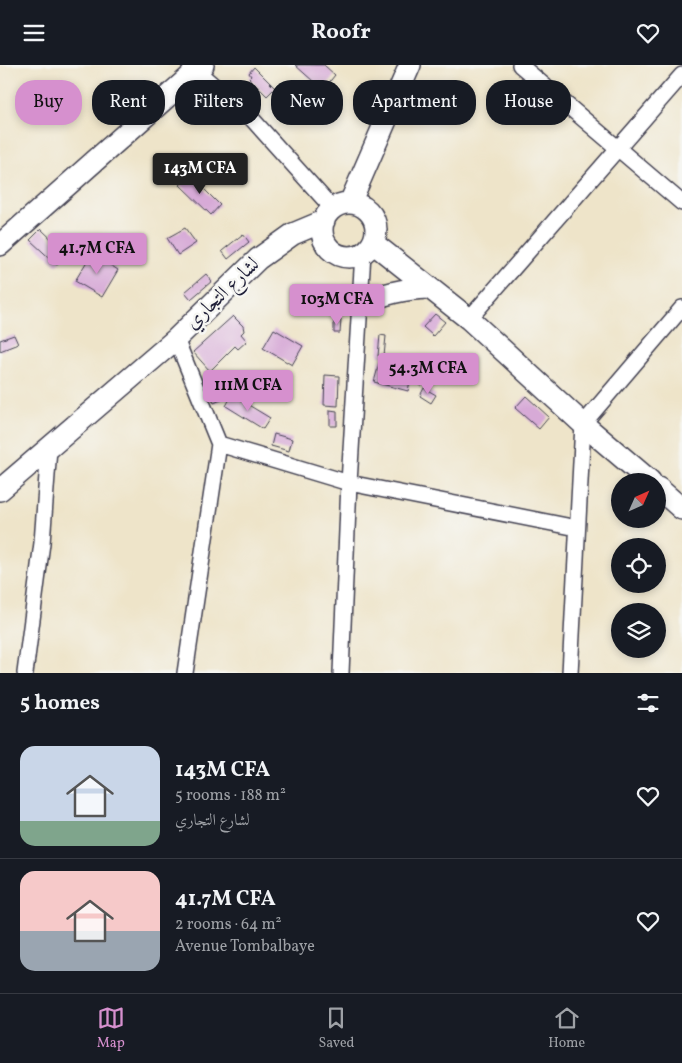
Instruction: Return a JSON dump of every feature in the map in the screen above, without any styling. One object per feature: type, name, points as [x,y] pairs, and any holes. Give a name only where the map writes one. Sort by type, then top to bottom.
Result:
[{"type":"street","points":[[368,248],[353,257],[342,256],[332,251],[326,243],[322,232],[335,211],[410,65]]},
{"type":"street","points":[[520,65],[682,203]]},
{"type":"street","points":[[0,245],[196,67],[253,120],[335,211]]},
{"type":"street","points":[[469,319],[682,75]]},
{"type":"street","points":[[335,211],[367,209],[376,225],[368,248],[361,304],[349,483],[341,673]]},
{"type":"street","name":"لشارع التجاري","points":[[0,490],[176,339],[258,259],[293,234],[335,211]]},
{"type":"street","points":[[368,248],[429,288],[469,319],[583,424],[641,473]]},
{"type":"street","points":[[361,304],[402,289],[429,288]]},
{"type":"street","points":[[570,673],[583,424],[682,308]]},
{"type":"street","points":[[176,339],[219,444],[185,673]]},
{"type":"street","points":[[219,444],[349,483],[577,528]]},
{"type":"street","points":[[25,673],[42,543],[49,448]]},
{"type":"street","points":[[666,495],[682,509]]},
{"type":"building","points":[[295,65],[324,65],[335,75],[331,80],[312,80]]},
{"type":"building","points":[[254,67],[271,84],[271,92],[267,96],[261,90],[261,80],[251,80],[249,73]]},
{"type":"building","points":[[190,175],[220,205],[211,215],[180,185]]},
{"type":"building","points":[[185,228],[196,243],[178,255],[167,238]]},
{"type":"building","points":[[41,229],[67,254],[57,265],[30,240]]},
{"type":"building","points":[[243,234],[249,242],[228,259],[222,251]]},
{"type":"building","points":[[92,253],[118,270],[102,297],[75,281]]},
{"type":"building","points":[[206,274],[212,281],[191,299],[185,292]]},
{"type":"building","points":[[331,296],[342,296],[342,310],[330,310]]},
{"type":"building","points":[[435,314],[445,322],[433,336],[423,327]]},
{"type":"building","points":[[233,316],[243,326],[244,331],[241,334],[247,341],[238,349],[235,346],[210,371],[193,352]]},
{"type":"building","points":[[334,319],[341,319],[340,333],[334,333]]},
{"type":"building","points":[[274,329],[303,346],[292,365],[263,348]]},
{"type":"building","points":[[14,335],[18,344],[0,351],[0,340]]},
{"type":"building","points":[[380,335],[386,336],[384,356],[378,356]]},
{"type":"building","points":[[380,360],[389,362],[386,375],[410,381],[408,391],[374,382]]},
{"type":"building","points":[[408,368],[425,379],[421,386],[403,375]]},
{"type":"building","points":[[220,375],[228,392],[222,394],[214,377]]},
{"type":"building","points":[[325,375],[339,376],[338,406],[324,405]]},
{"type":"building","points":[[212,377],[221,400],[214,403],[205,380]]},
{"type":"building","points":[[424,388],[436,395],[431,403],[420,396]]},
{"type":"building","points":[[232,395],[270,418],[263,429],[226,406]]},
{"type":"building","points":[[526,396],[549,417],[539,429],[515,408]]},
{"type":"building","points":[[330,410],[337,411],[337,426],[330,426]]},
{"type":"building","points":[[274,434],[292,439],[289,451],[271,446]]}]
